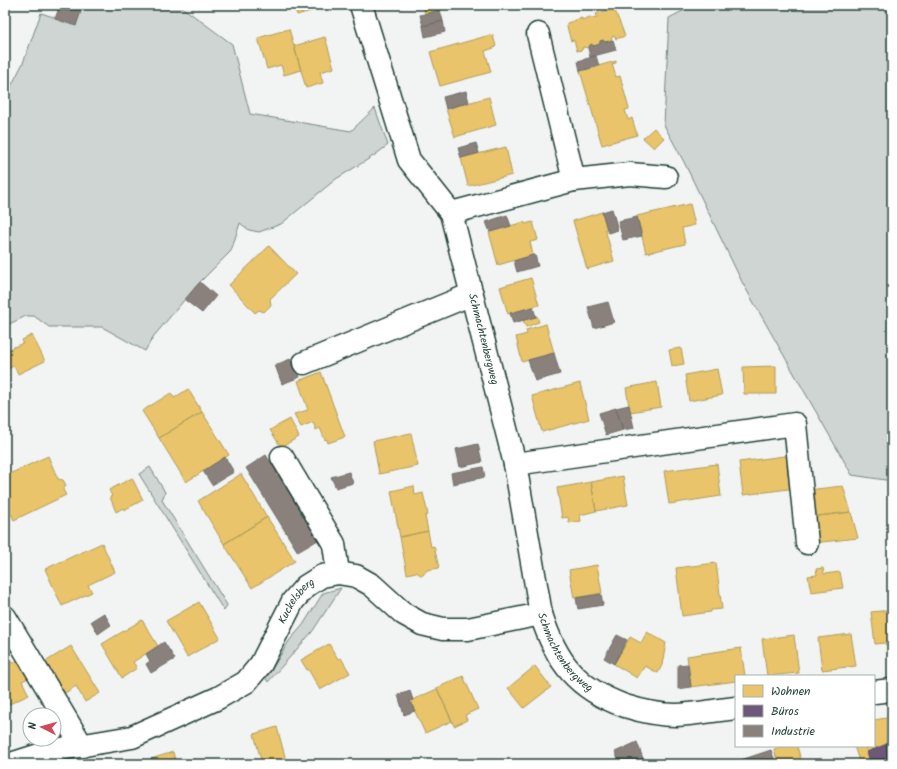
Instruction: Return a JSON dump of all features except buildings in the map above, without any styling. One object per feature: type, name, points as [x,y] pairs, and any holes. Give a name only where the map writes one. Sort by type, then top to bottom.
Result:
[{"type":"street","name":"Schmachtenbergweg","points":[[361,5],[409,160],[451,214],[516,464],[541,614],[546,632],[553,647],[578,680],[594,692],[614,702],[652,713],[675,715],[735,708]]},
{"type":"street","points":[[538,34],[574,180]]},
{"type":"street","points":[[451,214],[574,180],[630,174],[666,177]]},
{"type":"street","points":[[304,363],[472,294]]},
{"type":"street","points":[[516,464],[795,424],[807,543]]},
{"type":"street","points":[[282,457],[334,544],[338,573]]},
{"type":"street","name":"Kuckelsberg","points":[[11,764],[55,750],[132,737],[218,698],[246,682],[261,664],[293,601],[306,586],[322,576],[338,573],[356,576],[372,586],[404,614],[422,624],[443,629],[468,629],[541,614]]},
{"type":"street","points":[[5,617],[82,746]]},
{"type":"street","points":[[875,692],[892,690]]},
{"type":"shaded area","points":[[179,5],[232,44],[250,114],[351,131],[375,108],[388,145],[375,155],[336,179],[281,224],[259,232],[249,230],[240,223],[231,251],[197,285],[153,337],[145,351],[102,327],[49,327],[34,316],[26,316],[5,326],[5,98],[23,63],[41,13],[75,24],[83,6]]},
{"type":"shaded area","points":[[694,5],[892,5],[892,481],[852,475],[742,282],[684,162],[664,125],[669,18]]},
{"type":"shaded area","points":[[150,467],[165,492],[162,500],[227,605],[224,611],[139,474]]},
{"type":"shaded area","points":[[341,588],[312,632],[268,682],[266,679],[289,641],[303,625],[323,593]]}]
